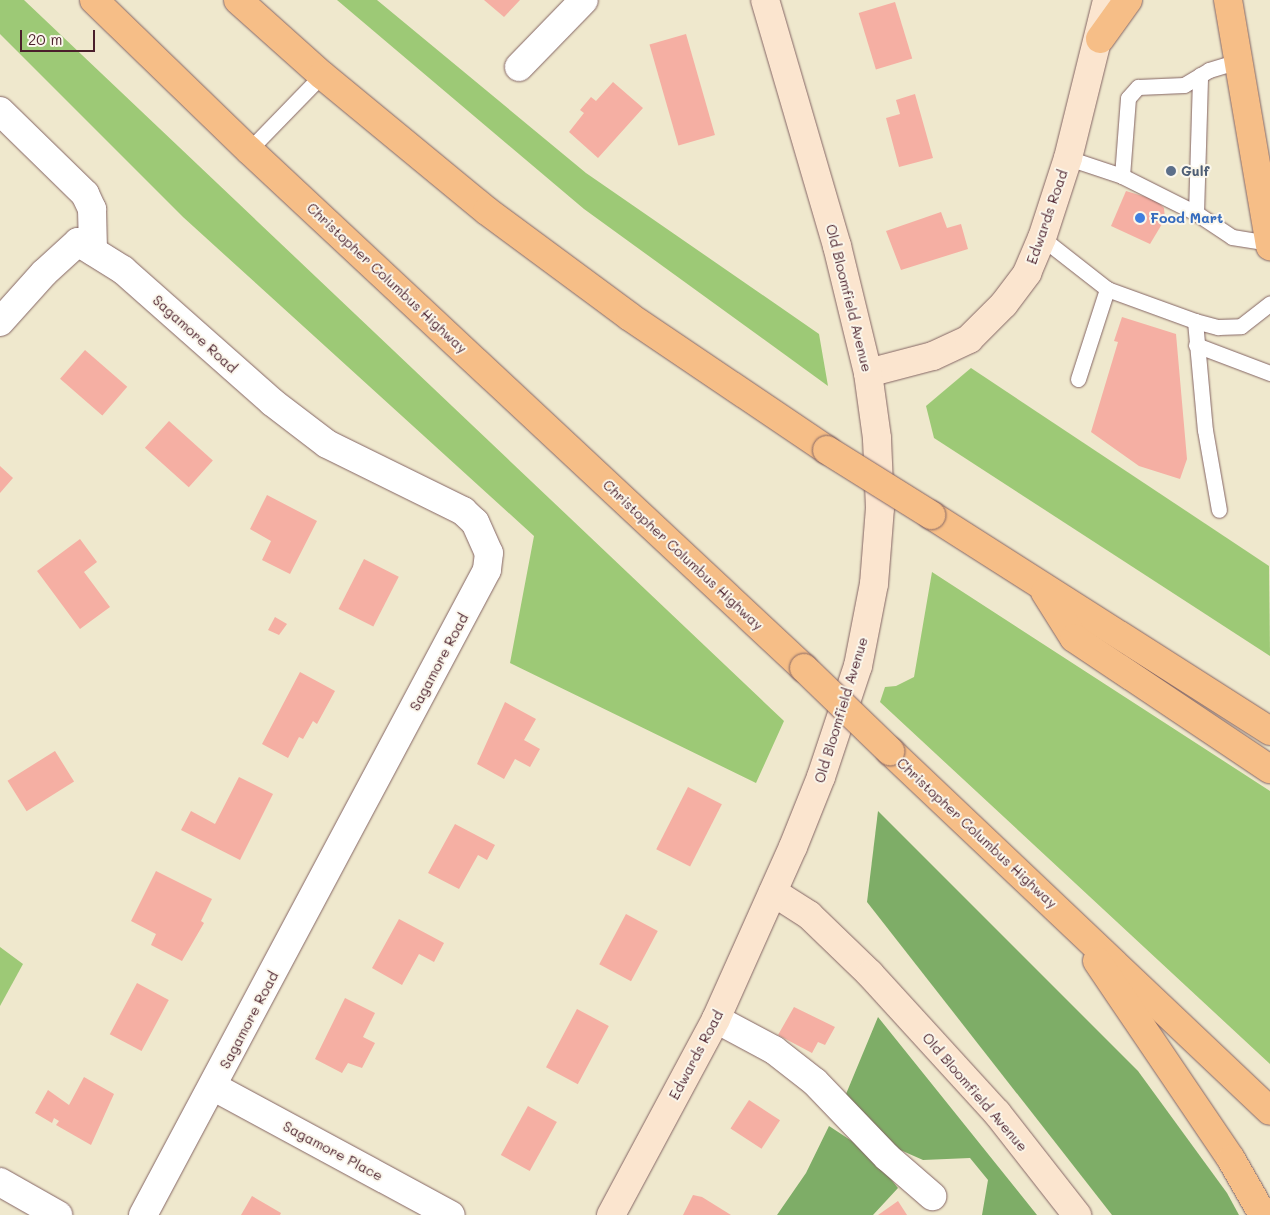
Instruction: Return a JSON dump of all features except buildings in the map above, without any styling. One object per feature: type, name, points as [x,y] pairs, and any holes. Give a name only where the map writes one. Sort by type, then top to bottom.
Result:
[{"type":"highway","name":"Christopher Columbus Highway","points":[[94,0],[249,150],[804,668],[1270,1111]]},
{"type":"highway","points":[[238,0],[322,75],[424,160],[567,271],[827,450],[1270,730]]},
{"type":"highway","points":[[1100,38],[1128,0]]},
{"type":"highway","points":[[1222,3],[1238,61],[1270,245]]},
{"type":"highway","points":[[1042,586],[1074,638],[1270,769]]},
{"type":"highway","points":[[1069,919],[1231,1159],[1263,1215]]},
{"type":"street","points":[[519,67],[584,0]]},
{"type":"street","name":"Old Bloomfield Avenue","points":[[765,0],[837,246],[868,373],[877,438],[880,508],[874,584],[858,666],[821,777],[773,892],[809,915],[876,980],[996,1113],[1077,1215]]},
{"type":"street","name":"Edwards Road","points":[[868,373],[933,356],[969,339],[1004,304],[1027,273],[1042,238],[1068,158],[1100,38],[1107,0]]},
{"type":"street","points":[[0,111],[85,194],[92,209],[93,251]]},
{"type":"street","points":[[0,322],[44,273],[78,242],[93,251]]},
{"type":"street","name":"Sagamore Road","points":[[93,251],[123,270],[272,402],[327,444],[463,511],[475,522],[489,553],[487,570],[214,1087],[143,1215]]},
{"type":"street","name":"Edwards Road","points":[[611,1215],[716,1019],[773,892]]},
{"type":"street","points":[[716,1019],[774,1050],[814,1082],[887,1157],[932,1196]]},
{"type":"street","name":"Sagamore Place","points":[[214,1087],[451,1215]]},
{"type":"street","points":[[0,1182],[58,1215]]},
{"type":"lane","points":[[1122,176],[1128,98],[1138,87],[1184,85],[1200,75],[1238,61]]},
{"type":"lane","points":[[249,150],[322,75]]},
{"type":"lane","points":[[1196,214],[1200,75]]},
{"type":"lane","points":[[1068,158],[1122,176],[1196,214],[1232,237],[1270,245]]},
{"type":"lane","points":[[1042,238],[1107,289],[1195,321],[1218,327],[1240,326],[1270,303]]},
{"type":"lane","points":[[1078,379],[1107,289]]},
{"type":"lane","points":[[1195,321],[1205,430],[1219,510]]},
{"type":"lane","points":[[1196,345],[1270,373]]},
{"type":"green space","points":[[0,0],[24,0],[784,721],[756,783],[510,663],[534,536],[183,217],[0,34]]},
{"type":"green space","points":[[337,0],[377,0],[586,173],[819,334],[828,386],[584,209]]},
{"type":"green space","points":[[971,368],[1269,566],[1270,656],[934,438],[926,406]]},
{"type":"green space","points":[[932,572],[1270,791],[1270,1064],[880,702],[885,687],[896,686],[914,677]]},
{"type":"green space","points":[[878,811],[1138,1071],[1227,1193],[1239,1215],[1112,1215],[867,902]]},
{"type":"green space","points":[[0,947],[23,964],[0,1006]]},
{"type":"green space","points":[[878,1017],[1037,1215],[982,1215],[988,1180],[970,1158],[923,1160],[889,1145],[846,1094]]},
{"type":"green space","points":[[829,1126],[870,1153],[898,1188],[873,1215],[777,1215],[806,1173]]},
{"type":"place","name":"Gulf","points":[[1171,171]]},
{"type":"place","name":"Food Mart","points":[[1140,218]]}]
